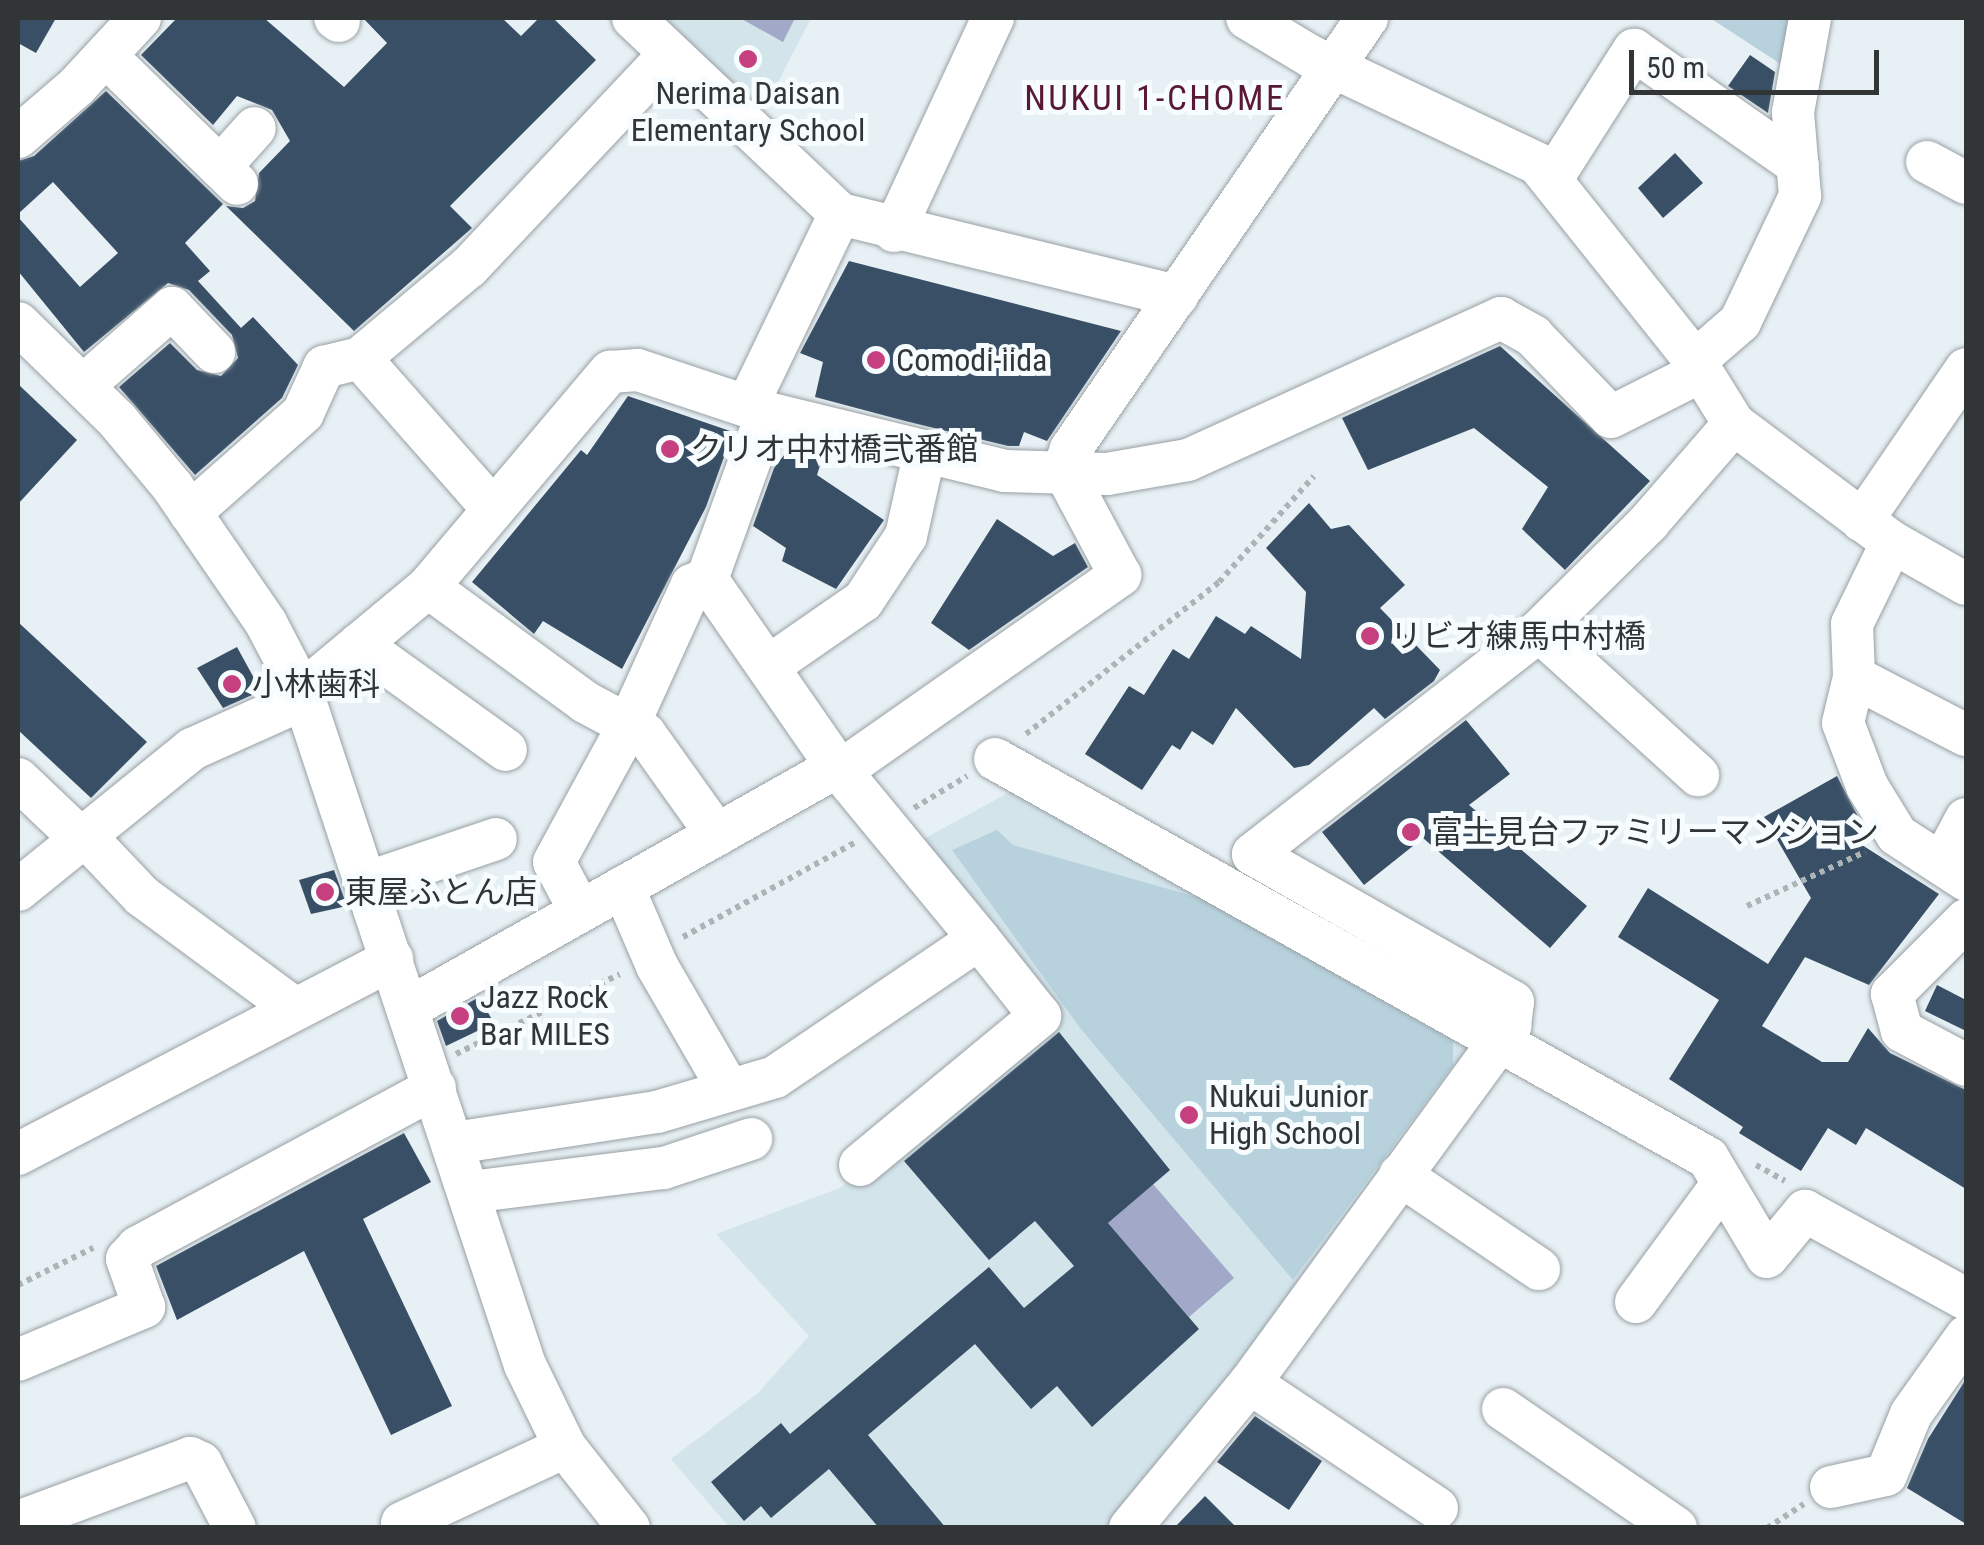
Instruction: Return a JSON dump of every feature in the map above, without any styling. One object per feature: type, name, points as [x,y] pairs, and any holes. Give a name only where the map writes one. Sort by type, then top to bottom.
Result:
[{"type":"street","points":[[18,137],[106,56],[140,18]]},
{"type":"street","points":[[633,18],[840,214],[894,231],[1178,296]]},
{"type":"street","points":[[894,231],[993,18]]},
{"type":"street","points":[[1247,18],[1334,68],[1553,177],[1696,367],[1734,424],[1877,532],[1966,584]]},
{"type":"street","points":[[409,1008],[840,768],[1120,575],[1064,470],[1071,449],[1367,18]]},
{"type":"street","points":[[18,890],[192,749],[303,696],[428,587],[610,372],[638,370],[757,409],[1004,471],[1151,470],[1188,460],[1501,318],[1533,336],[1611,418],[1696,367],[1740,322],[1771,266],[1800,196],[1793,112],[1810,18]]},
{"type":"street","points":[[1553,177],[1634,50],[1798,164]]},
{"type":"street","points":[[190,512],[303,413],[324,367],[360,358],[469,267],[670,54]]},
{"type":"street","points":[[106,56],[228,176],[255,128]]},
{"type":"street","points":[[1926,162],[1966,182]]},
{"type":"street","points":[[707,579],[757,409],[840,214]]},
{"type":"street","points":[[84,385],[172,308],[214,352]]},
{"type":"street","points":[[18,323],[84,385],[190,512],[266,623],[303,696],[525,1365],[565,1447],[629,1528]]},
{"type":"street","points":[[360,358],[493,509]]},
{"type":"street","points":[[1966,369],[1877,532],[1852,624],[1854,677],[1843,722],[1867,786],[1897,836],[1954,872],[1966,818]]},
{"type":"street","points":[[1130,1528],[1250,1382],[1502,1040],[1513,1002],[1253,854],[1539,631],[1649,522],[1734,424]]},
{"type":"street","points":[[769,666],[864,601],[906,536],[926,451]]},
{"type":"street","points":[[707,579],[840,768],[1040,1016],[860,1165]]},
{"type":"street","points":[[580,911],[554,862],[628,728],[692,585],[707,579]]},
{"type":"street","points":[[428,587],[628,728],[645,734],[716,834]]},
{"type":"street","points":[[1539,631],[1698,775]]},
{"type":"street","points":[[359,644],[506,750]]},
{"type":"street","points":[[1854,677],[1966,735]]},
{"type":"street","points":[[995,759],[1708,1158],[1767,1257],[1805,1211],[1966,1299]]},
{"type":"street","points":[[18,778],[142,896],[295,1009]]},
{"type":"street","points":[[366,882],[496,839]]},
{"type":"street","points":[[623,886],[652,954],[729,1090]]},
{"type":"street","points":[[1966,920],[1892,994],[1902,1031],[1966,1065]]},
{"type":"street","points":[[454,1143],[657,1112],[775,1077],[979,939]]},
{"type":"street","points":[[18,1154],[392,959]]},
{"type":"street","points":[[18,1360],[144,1307],[128,1258],[138,1247],[432,1078]]},
{"type":"street","points":[[470,1192],[664,1168],[751,1138]]},
{"type":"street","points":[[1400,1175],[1539,1269]]},
{"type":"street","points":[[1636,1302],[1723,1183]]},
{"type":"street","points":[[1831,1487],[1886,1475],[1910,1414],[1966,1337]]},
{"type":"street","points":[[1250,1382],[1438,1508]]},
{"type":"street","points":[[1503,1409],[1588,1461],[1676,1528]]},
{"type":"street","points":[[402,1523],[565,1447]]},
{"type":"street","points":[[18,1522],[190,1458],[201,1463],[235,1528]]},
{"type":"path","points":[[432,1078],[888,824],[995,759],[1218,582],[1314,476]]},
{"type":"path","points":[[1747,906],[1897,836]]},
{"type":"shaded area","name":"Nerima Daisan Elementary School","points":[[662,18],[811,18],[769,100],[754,105]]},
{"type":"shaded area","points":[[740,18],[795,18],[783,42]]},
{"type":"shaded area","points":[[1710,18],[1795,18],[1784,66]]},
{"type":"shaded area","name":"Nukui Junior High School","points":[[1017,788],[1477,1039],[1190,1444],[1106,1527],[729,1527],[671,1459],[758,1393],[809,1336],[716,1234],[840,1188],[1056,1020],[918,842]]},
{"type":"shaded area","points":[[997,830],[1013,845],[1200,898],[1453,1041],[1453,1065],[1293,1280],[1080,1028],[952,850]]},
{"type":"shaded area","points":[[1153,1184],[1234,1278],[1189,1317],[1108,1223]]},
{"type":"building","points":[[18,18],[56,18],[36,53],[18,43]]},
{"type":"building","points":[[177,18],[264,18],[344,87],[387,43],[363,18],[502,18],[521,36],[539,18],[553,18],[596,60],[450,206],[472,228],[354,331],[226,206],[243,208],[255,201],[259,173],[290,141],[272,110],[237,96],[213,125],[141,55]]},
{"type":"building","points":[[1750,55],[1775,72],[1768,113],[1728,86]]},
{"type":"building","points":[[106,91],[223,204],[185,243],[210,271],[198,281],[241,328],[253,317],[298,365],[282,398],[195,475],[119,387],[170,343],[197,370],[221,376],[238,358],[232,335],[189,290],[168,283],[84,352],[18,271],[18,217],[80,287],[118,253],[53,182],[18,214],[18,161],[34,156]]},
{"type":"building","points":[[1675,153],[1703,183],[1663,218],[1638,188]]},
{"type":"building","points":[[849,261],[1121,331],[1047,441],[1024,432],[1019,446],[1008,446],[905,421],[815,397],[823,362],[800,353]]},
{"type":"building","points":[[1500,346],[1650,481],[1565,570],[1522,529],[1548,487],[1474,428],[1368,470],[1342,418]]},
{"type":"building","points":[[18,384],[77,440],[18,504]]},
{"type":"building","points":[[628,396],[733,432],[706,507],[622,669],[543,621],[534,634],[472,582],[581,450],[587,455]]},
{"type":"building","points":[[788,450],[822,459],[817,475],[884,520],[836,589],[782,561],[786,548],[753,526],[774,468]]},
{"type":"building","points":[[1309,503],[1331,529],[1349,525],[1405,585],[1380,608],[1440,670],[1434,681],[1385,719],[1374,708],[1309,765],[1294,768],[1236,708],[1213,745],[1192,731],[1180,750],[1172,745],[1142,790],[1085,754],[1129,686],[1144,695],[1173,649],[1189,659],[1216,616],[1245,634],[1251,626],[1301,659],[1306,592],[1266,548]]},
{"type":"building","points":[[997,519],[1053,556],[1075,543],[1088,567],[969,650],[931,623]]},
{"type":"building","points":[[18,622],[147,742],[91,798],[18,730]]},
{"type":"building","name":"小林歯科","points":[[237,647],[261,691],[223,708],[197,668]]},
{"type":"building","name":"富士見台ファミリーマンション","points":[[1466,720],[1510,774],[1469,805],[1587,906],[1550,948],[1423,838],[1364,885],[1322,832]]},
{"type":"building","points":[[1837,776],[1865,830],[1851,838],[1939,894],[1869,985],[1805,957],[1762,1026],[1822,1062],[1848,1062],[1868,1028],[1890,1053],[1966,1090],[1966,1189],[1866,1128],[1856,1145],[1828,1128],[1801,1171],[1739,1133],[1743,1127],[1669,1079],[1719,1000],[1618,937],[1648,888],[1768,964],[1811,898],[1764,817]]},
{"type":"building","name":"東屋ふとん店","points":[[334,870],[347,906],[311,914],[299,880]]},
{"type":"building","points":[[1937,985],[1966,1000],[1966,1031],[1925,1011]]},
{"type":"building","name":"Jazz Rock Bar MILES","points":[[479,997],[494,1023],[446,1046],[437,1021]]},
{"type":"building","points":[[1059,1032],[1170,1170],[1108,1223],[1199,1329],[1092,1427],[1057,1386],[1031,1409],[975,1344],[868,1435],[946,1528],[879,1528],[829,1469],[771,1518],[761,1506],[744,1521],[711,1482],[781,1423],[790,1434],[989,1267],[1024,1308],[1074,1266],[1035,1221],[989,1260],[904,1161]]},
{"type":"building","points":[[404,1133],[431,1182],[363,1219],[452,1406],[391,1435],[304,1251],[177,1320],[156,1266]]},
{"type":"building","points":[[1966,1379],[1966,1524],[1907,1488],[1928,1439]]},
{"type":"building","points":[[1255,1416],[1322,1461],[1289,1510],[1217,1462]]},
{"type":"building","points":[[1205,1496],[1237,1528],[1174,1528]]},
{"type":"place","name":"Nerima Daisan Elementary School","points":[[748,59]]},
{"type":"place","name":"Comodi-iida","points":[[876,360]]},
{"type":"place","name":"クリオ中村橋弐番館","points":[[670,449]]},
{"type":"place","name":"リビオ練馬中村橋","points":[[1370,636]]},
{"type":"place","name":"小林歯科","points":[[232,684]]},
{"type":"place","name":"富士見台ファミリーマンション","points":[[1411,832]]},
{"type":"place","name":"東屋ふとん店","points":[[325,892]]},
{"type":"place","name":"Jazz Rock Bar MILES","points":[[460,1016]]},
{"type":"place","name":"Nukui Junior High School","points":[[1189,1115]]},
{"type":"district","name":"NUKUI 1-CHOME","points":[[1155,99]]}]
